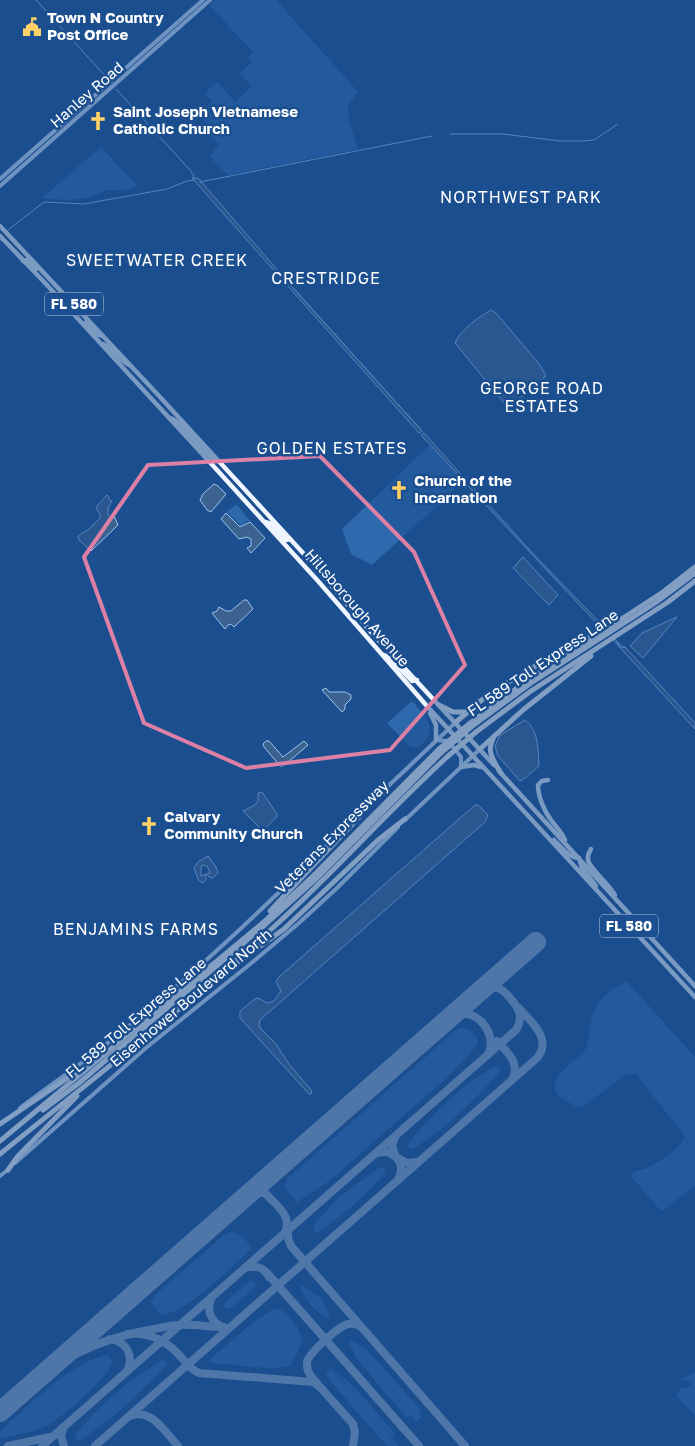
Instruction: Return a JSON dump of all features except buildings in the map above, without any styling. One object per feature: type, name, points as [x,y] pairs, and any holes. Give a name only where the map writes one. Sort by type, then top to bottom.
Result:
[{"type":"highway","points":[[456,722],[490,693],[576,644],[598,636],[614,627],[695,567]]},
{"type":"highway","name":"FL 589 Toll Express Lane","points":[[598,636],[666,595],[695,572]]},
{"type":"highway","name":"Veterans Expressway","points":[[0,1154],[86,1086],[223,971],[320,884],[447,757],[476,732],[519,699],[668,602],[695,581]]},
{"type":"highway","name":"Veterans Expressway","points":[[0,1142],[250,934],[313,876],[441,751],[470,726],[512,692],[598,636]]},
{"type":"highway","points":[[480,750],[523,710],[606,643]]},
{"type":"highway","points":[[439,705],[453,712],[468,712]]},
{"type":"highway","points":[[496,735],[491,743],[490,752],[493,761],[501,773]]},
{"type":"highway","name":"FL 589 Toll Express Lane","points":[[30,1117],[49,1106],[78,1083],[268,923],[333,862],[441,751]]},
{"type":"highway","points":[[250,934],[366,807]]},
{"type":"highway","points":[[223,971],[238,963],[284,929],[378,840],[405,819]]},
{"type":"highway","points":[[0,1123],[44,1096],[99,1056],[109,1052]]},
{"type":"highway","points":[[8,1170],[18,1156],[86,1086]]},
{"type":"main road","name":"Hanley Road","points":[[106,90],[153,44],[203,0]]},
{"type":"main road","name":"Hanley Road","points":[[0,179],[28,158],[210,0]]},
{"type":"main road","points":[[190,12],[197,12]]},
{"type":"main road","points":[[174,32],[175,27],[183,18]]},
{"type":"main road","points":[[153,44],[162,42]]},
{"type":"main road","name":"Hanley Road","points":[[0,186],[17,167]]},
{"type":"main road","name":"Hillsborough Avenue","points":[[0,226],[195,435],[290,539],[372,633],[456,722],[695,986]]},
{"type":"main road","name":"Hillsborough Avenue","points":[[0,236],[169,417],[482,768],[695,997]]},
{"type":"main road","points":[[23,261],[27,260],[36,269],[46,274]]},
{"type":"main road","points":[[37,275],[55,289],[61,290]]},
{"type":"main road","points":[[58,297],[62,295],[70,304],[79,309]]},
{"type":"main road","points":[[69,309],[76,312],[96,334],[104,336]]},
{"type":"main road","points":[[101,344],[107,345],[123,362],[132,367]]},
{"type":"main road","points":[[169,417],[175,420],[188,433],[195,435]]},
{"type":"main road","points":[[185,435],[192,438],[212,459],[218,462]]},
{"type":"main road","points":[[264,522],[272,524],[286,540],[290,539]]},
{"type":"main road","points":[[382,655],[389,657],[412,681],[417,680]]},
{"type":"main road","points":[[426,706],[436,725],[436,740]]},
{"type":"main road","points":[[0,1123],[108,1043],[215,953],[249,923],[366,807],[456,722]]},
{"type":"main road","points":[[436,740],[448,741],[461,757],[461,767],[474,765],[482,768]]},
{"type":"main road","name":"Eisenhower Boulevard North","points":[[0,1176],[161,1035],[249,965],[298,923],[350,875],[405,819],[480,750]]},
{"type":"main road","points":[[548,780],[542,781],[538,785],[541,799],[551,820],[563,835],[567,844]]},
{"type":"main road","points":[[522,810],[569,855],[579,858],[582,868],[628,925]]},
{"type":"main road","points":[[592,849],[588,855],[589,862],[611,888],[618,900]]},
{"type":"main road","points":[[644,942],[650,942],[672,965],[678,968]]},
{"type":"highlighted area","points":[[320,456],[414,552],[465,665],[390,750],[246,768],[144,723],[84,557],[148,465]]},
{"type":"shaded area","points":[[214,0],[276,0],[358,92],[348,105],[349,122],[358,149],[228,175],[210,157],[219,144],[210,135],[205,124],[205,112],[207,106],[212,101],[205,93],[217,82],[235,102],[254,84],[251,86],[240,73],[252,62],[248,57],[253,52],[209,5]]},
{"type":"shaded area","points":[[101,147],[136,185],[139,184],[128,189],[108,190],[84,198],[66,200],[42,198]]},
{"type":"shaded area","points":[[192,178],[198,178],[286,280],[284,282]]},
{"type":"shaded area","points":[[288,282],[422,431],[419,433],[286,284]]},
{"type":"shaded area","points":[[491,310],[496,313],[540,365],[546,376],[513,405],[504,403],[455,343],[465,329]]},
{"type":"shaded area","points":[[424,433],[467,481],[465,482],[421,435]]},
{"type":"shaded area","points":[[430,445],[464,481],[372,565],[351,554],[342,529]]},
{"type":"shaded area","points":[[469,483],[538,559],[605,628],[603,630],[467,485]]},
{"type":"shaded area","points":[[214,484],[226,494],[211,512],[207,510],[200,500],[203,494]]},
{"type":"shaded area","points":[[107,495],[109,500],[112,501],[108,508],[108,515],[112,518],[114,516],[118,525],[91,551],[78,537],[101,517],[96,507]]},
{"type":"shaded area","points":[[235,505],[250,521],[241,526],[227,512]]},
{"type":"shaded area","points":[[226,513],[240,527],[250,522],[265,538],[251,553],[247,548],[251,546],[251,539],[247,537],[239,539],[221,519]]},
{"type":"shaded area","points":[[523,557],[558,595],[549,605],[513,568]]},
{"type":"shaded area","points":[[244,600],[247,600],[253,609],[234,627],[231,624],[225,629],[212,613],[217,611],[219,607],[226,611],[231,611]]},
{"type":"shaded area","points":[[677,617],[643,658],[630,646],[642,633]]},
{"type":"shaded area","points":[[615,639],[621,648],[625,647],[695,723],[695,729],[613,640]]},
{"type":"shaded area","points":[[326,688],[329,692],[345,692],[351,695],[351,699],[345,705],[345,709],[342,712],[322,690]]},
{"type":"shaded area","points":[[412,701],[424,715],[430,730],[425,741],[415,748],[410,747],[387,723]]},
{"type":"shaded area","points":[[525,720],[530,724],[535,735],[539,766],[520,781],[498,756],[495,746],[500,735]]},
{"type":"shaded area","points":[[269,741],[283,757],[304,741],[308,745],[281,767],[264,747],[263,744]]},
{"type":"shaded area","points":[[262,792],[277,814],[277,817],[262,830],[243,811],[255,805],[258,801],[258,793]]},
{"type":"shaded area","points":[[475,805],[478,805],[488,815],[485,822],[260,1020],[259,1025],[261,1029],[276,1044],[289,1064],[312,1091],[309,1094],[240,1018],[240,1011],[258,998],[267,1003],[274,1001],[281,991],[276,981],[280,976]]},
{"type":"shaded area","points":[[208,856],[218,873],[213,878],[209,877],[207,874],[210,873],[207,866],[202,865],[201,876],[206,874],[206,880],[202,883],[198,879],[194,868],[198,862]]},
{"type":"shaded area","points":[[627,982],[695,1057],[695,1185],[664,1210],[660,1210],[632,1177],[632,1173],[647,1168],[669,1155],[679,1146],[685,1136],[636,1074],[627,1074],[582,1107],[562,1098],[556,1091],[555,1085],[562,1071],[586,1048],[591,1022],[600,1001],[611,990]]},
{"type":"shaded area","points":[[462,1028],[473,1033],[477,1038],[478,1044],[451,1074],[328,1182],[297,1202],[285,1188],[287,1179],[455,1031]]},
{"type":"shaded area","points":[[496,1066],[501,1069],[500,1072],[459,1113],[413,1149],[408,1147],[409,1142],[449,1100],[472,1081]]},
{"type":"shaded area","points":[[380,1167],[385,1168],[385,1173],[370,1190],[337,1219],[318,1232],[315,1232],[313,1226],[338,1198]]},
{"type":"shaded area","points":[[231,1232],[243,1237],[251,1249],[209,1287],[185,1305],[163,1315],[157,1311],[151,1302],[155,1295],[224,1235]]},
{"type":"shaded area","points":[[250,1281],[254,1282],[255,1287],[232,1308],[226,1309],[224,1306],[226,1301]]},
{"type":"shaded area","points":[[302,1285],[321,1298],[330,1316],[327,1318],[311,1305],[302,1292],[300,1286]]},
{"type":"shaded area","points":[[275,1308],[288,1316],[303,1340],[291,1365],[264,1368],[210,1362],[210,1359],[255,1321]]},
{"type":"shaded area","points":[[351,1340],[366,1349],[422,1411],[419,1414],[422,1417],[416,1422],[411,1416],[406,1417],[356,1358],[349,1342]]},
{"type":"shaded area","points":[[107,1355],[113,1361],[104,1376],[85,1396],[55,1421],[25,1433],[0,1438],[0,1431],[50,1386],[79,1366]]},
{"type":"shaded area","points":[[164,1359],[167,1364],[127,1405],[81,1440],[75,1439],[76,1433],[101,1406],[130,1381]]},
{"type":"shaded area","points":[[332,1367],[359,1392],[395,1434],[393,1437],[373,1415],[399,1446],[387,1446],[337,1389],[326,1374],[331,1368],[371,1413]]},
{"type":"shaded area","points":[[695,1373],[695,1416],[677,1396],[680,1388],[692,1385],[690,1382],[680,1379]]},
{"type":"waterway","points":[[36,0],[107,78]]},
{"type":"waterway","points":[[116,89],[190,170],[194,176],[193,178]]},
{"type":"waterway","points":[[450,134],[503,134],[560,141],[583,141],[594,140],[618,124]]},
{"type":"waterway","points":[[200,182],[432,136]]},
{"type":"waterway","points":[[8,230],[44,202],[84,204],[167,189],[194,180]]},
{"type":"waterway","points":[[293,288],[422,431]]},
{"type":"waterway","points":[[616,641],[625,648]]},
{"type":"taxiway","points":[[42,1446],[516,1030],[520,1021],[519,1013],[516,1005],[506,994],[496,988],[479,992]]},
{"type":"taxiway","points":[[95,1446],[537,1058],[543,1044],[542,1038],[534,1025],[519,1008]]},
{"type":"taxiway","points":[[426,1039],[448,1019],[457,1015],[472,1015],[484,1024],[488,1031],[491,1045],[489,1052]]},
{"type":"taxiway","points":[[497,1041],[509,1054],[514,1063],[515,1068],[512,1080]]},
{"type":"taxiway","points":[[395,1137],[392,1146],[396,1157],[407,1163],[418,1162]]},
{"type":"taxiway","points":[[377,1153],[389,1153],[397,1159],[401,1168],[398,1180]]},
{"type":"taxiway","points":[[228,1213],[253,1192],[258,1191],[266,1194],[284,1214],[287,1224],[286,1229]]},
{"type":"taxiway","points":[[288,1227],[288,1238],[291,1246],[465,1446]]},
{"type":"taxiway","points":[[245,1268],[259,1268],[265,1271],[269,1277]]},
{"type":"taxiway","points":[[267,1273],[419,1446]]},
{"type":"taxiway","points":[[212,1297],[209,1306],[210,1314],[222,1327]]},
{"type":"taxiway","points":[[317,1383],[308,1371],[307,1362],[309,1358],[325,1340],[344,1326],[348,1324],[360,1326]]},
{"type":"taxiway","points":[[22,1394],[64,1361],[108,1340],[174,1325],[224,1327]]},
{"type":"taxiway","points":[[128,1334],[151,1336],[164,1342],[176,1351],[191,1368],[199,1373],[313,1382],[320,1387],[353,1424],[355,1432],[353,1446]]},
{"type":"taxiway","points":[[110,1339],[121,1343],[128,1350],[130,1360],[127,1371]]},
{"type":"taxiway","points":[[130,1416],[138,1414],[151,1418],[163,1428],[178,1446]]},
{"type":"taxiway","points":[[63,1428],[61,1436],[64,1446]]},
{"type":"taxiway","points":[[8,1446],[50,1437]]},
{"type":"runway","points":[[0,1412],[536,942]]},
{"type":"place","name":"Town N Country Post Office","points":[[32,27]]},
{"type":"place","name":"Saint Joseph Vietnamese Catholic Church","points":[[98,121]]},
{"type":"place","name":"Church of the Incarnation","points":[[399,490]]},
{"type":"place","name":"Calvary Community Church","points":[[149,826]]},
{"type":"district","name":"NORTHWEST PARK","points":[[521,197]]},
{"type":"district","name":"SWEETWATER CREEK","points":[[157,260]]},
{"type":"district","name":"CRESTRIDGE","points":[[326,278]]},
{"type":"district","name":"GEORGE ROAD ESTATES","points":[[542,397]]},
{"type":"district","name":"GOLDEN ESTATES","points":[[332,448]]},
{"type":"district","name":"BENJAMINS FARMS","points":[[136,929]]}]
